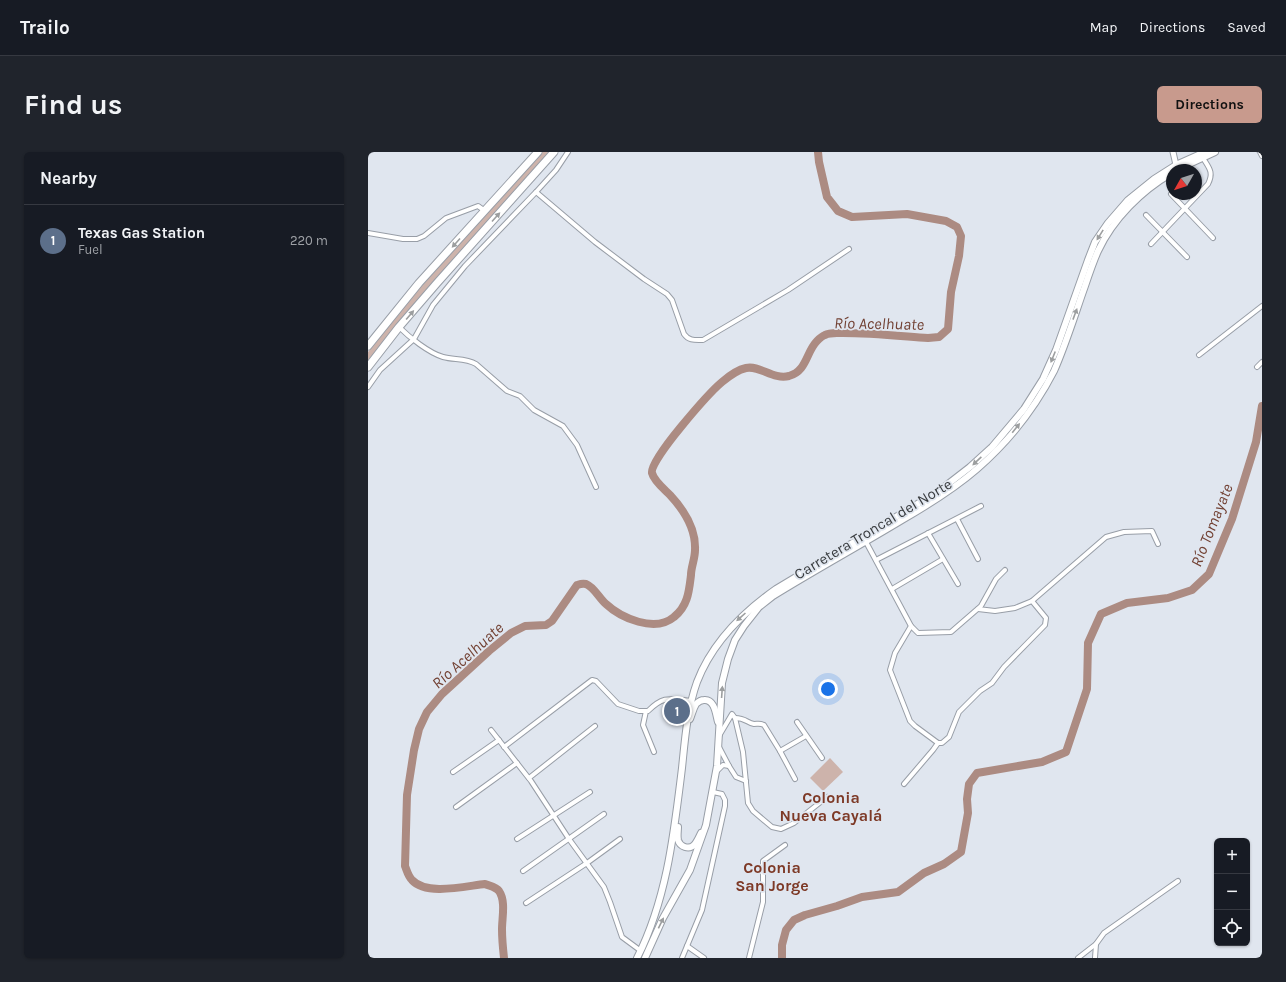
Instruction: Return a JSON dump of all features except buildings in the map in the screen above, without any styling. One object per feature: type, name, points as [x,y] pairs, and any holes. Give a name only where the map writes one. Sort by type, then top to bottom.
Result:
[{"type":"highway","points":[[368,346],[419,283],[538,152]]},
{"type":"highway","points":[[368,367],[399,327],[437,283],[554,152]]},
{"type":"main road","name":"Carretera Troncal del Norte","points":[[1183,164],[1215,152]]},
{"type":"main road","name":"Carretera Troncal del Norte","points":[[637,958],[650,930],[665,884],[672,850],[686,727],[691,701],[697,681],[721,639],[736,622],[776,589],[899,516],[949,484],[992,447],[1024,409],[1043,379],[1056,350],[1088,260],[1101,232],[1128,200],[1149,183],[1166,173]]},
{"type":"main road","name":"Carretera Troncal del Norte","points":[[645,958],[666,913],[690,870],[706,825],[713,792],[719,746],[722,683],[725,666],[735,640],[751,616],[773,596],[866,542],[953,488],[985,462],[1009,437],[1032,407],[1054,371],[1094,261],[1106,237],[1130,206],[1156,183],[1166,177]]},
{"type":"main road","points":[[686,727],[696,704],[705,700],[710,701],[714,706],[719,733]]},
{"type":"main road","points":[[677,809],[678,840],[683,847],[688,848],[694,844],[706,825]]},
{"type":"street","points":[[368,388],[380,370],[414,339],[434,305],[465,266],[556,170],[568,152]]},
{"type":"street","points":[[1173,152],[1175,164]]},
{"type":"street","points":[[1260,152],[1262,156]]},
{"type":"street","points":[[1151,244],[1208,184],[1211,173],[1204,155]]},
{"type":"street","points":[[536,192],[595,242],[644,279],[667,294],[672,300],[687,339],[703,340],[788,290],[849,249]]},
{"type":"street","points":[[1177,200],[1213,238]]},
{"type":"street","points":[[368,233],[403,239],[417,239],[424,236],[446,218],[478,206],[485,211]]},
{"type":"street","points":[[1146,215],[1187,257]]},
{"type":"street","points":[[1199,355],[1262,306]]},
{"type":"street","points":[[399,327],[433,353],[444,357],[471,361],[507,391],[520,396],[534,410],[559,423],[567,430],[577,445],[596,486]]},
{"type":"street","points":[[1257,367],[1262,362]]},
{"type":"street","points":[[876,560],[981,506]]},
{"type":"street","points":[[956,519],[978,558]]},
{"type":"street","points":[[978,609],[995,611],[1014,608],[1032,601],[1106,537],[1124,532],[1152,531],[1158,544]]},
{"type":"street","points":[[928,533],[958,584]]},
{"type":"street","points":[[866,542],[911,626],[918,633],[951,632],[978,609],[996,579],[1005,570]]},
{"type":"street","points":[[892,589],[943,558]]},
{"type":"street","points":[[904,784],[938,743],[942,743],[949,737],[959,712],[980,691],[992,683],[1004,667],[1045,625],[1046,618],[1032,601]]},
{"type":"street","points":[[911,626],[895,653],[890,670],[910,721],[938,743]]},
{"type":"street","points":[[504,747],[592,680],[596,681],[618,704],[639,711],[646,711],[660,700],[668,698],[691,701]]},
{"type":"street","points":[[646,711],[643,724],[654,752]]},
{"type":"street","points":[[719,733],[732,714],[735,718],[743,752],[748,803],[750,808],[772,827],[787,827],[827,797]]},
{"type":"street","points":[[735,718],[743,718],[753,724],[764,724],[795,779]]},
{"type":"street","points":[[796,722],[822,758]]},
{"type":"street","points":[[528,778],[595,726]]},
{"type":"street","points":[[491,730],[528,778],[604,887],[622,937],[641,951]]},
{"type":"street","points":[[780,750],[806,736]]},
{"type":"street","points":[[453,772],[499,740]]},
{"type":"street","points":[[719,746],[736,778],[746,781]]},
{"type":"street","points":[[456,807],[517,763]]},
{"type":"street","points":[[716,771],[723,765],[729,766]]},
{"type":"street","points":[[517,839],[590,792]]},
{"type":"street","points":[[682,958],[702,910],[725,806],[725,800],[722,794],[713,792]]},
{"type":"street","points":[[522,871],[604,814]]},
{"type":"street","points":[[526,903],[587,863],[620,839]]},
{"type":"street","points":[[749,958],[763,902],[763,861],[785,845]]},
{"type":"street","points":[[1078,958],[1096,944],[1104,933],[1178,881]]},
{"type":"street","points":[[1095,958],[1096,944]]},
{"type":"street","points":[[687,946],[704,958]]},
{"type":"shaded area","points":[[542,152],[551,152],[368,363],[368,352],[410,299]]},
{"type":"shaded area","points":[[830,758],[843,772],[823,791],[810,778]]},
{"type":"waterway","name":"Río Acelhuate","points":[[504,958],[502,933],[503,905],[501,895],[498,890],[485,884],[447,889],[427,888],[418,885],[412,880],[405,866],[407,795],[419,729],[427,712],[442,694],[511,633],[525,626],[546,625],[552,621],[577,585],[589,585],[603,602],[612,609],[638,622],[657,624],[666,622],[679,613],[687,598],[695,553],[695,542],[691,527],[684,513],[670,495],[657,482],[652,473],[660,455],[681,426],[715,388],[727,378],[739,370],[746,368],[756,369],[783,377],[795,374],[803,366],[813,345],[829,333],[928,338],[939,337],[948,329],[951,292],[959,256],[961,236],[957,227],[946,221],[907,214],[852,217],[838,211],[827,197],[818,152]]},
{"type":"waterway","name":"Río Tomayate","points":[[782,958],[782,945],[786,930],[794,920],[805,915],[862,897],[898,892],[924,873],[944,864],[961,852],[968,813],[967,799],[969,784],[977,773],[1042,762],[1066,752],[1087,689],[1088,643],[1101,614],[1127,603],[1168,598],[1192,590],[1209,574],[1232,519],[1256,442],[1262,406]]},
{"type":"place","name":"Texas Gas Station","points":[[677,711]]},
{"type":"district","name":"Colonia Nueva Cayalá","points":[[831,806]]},
{"type":"district","name":"Colonia San Jorge","points":[[772,876]]}]
